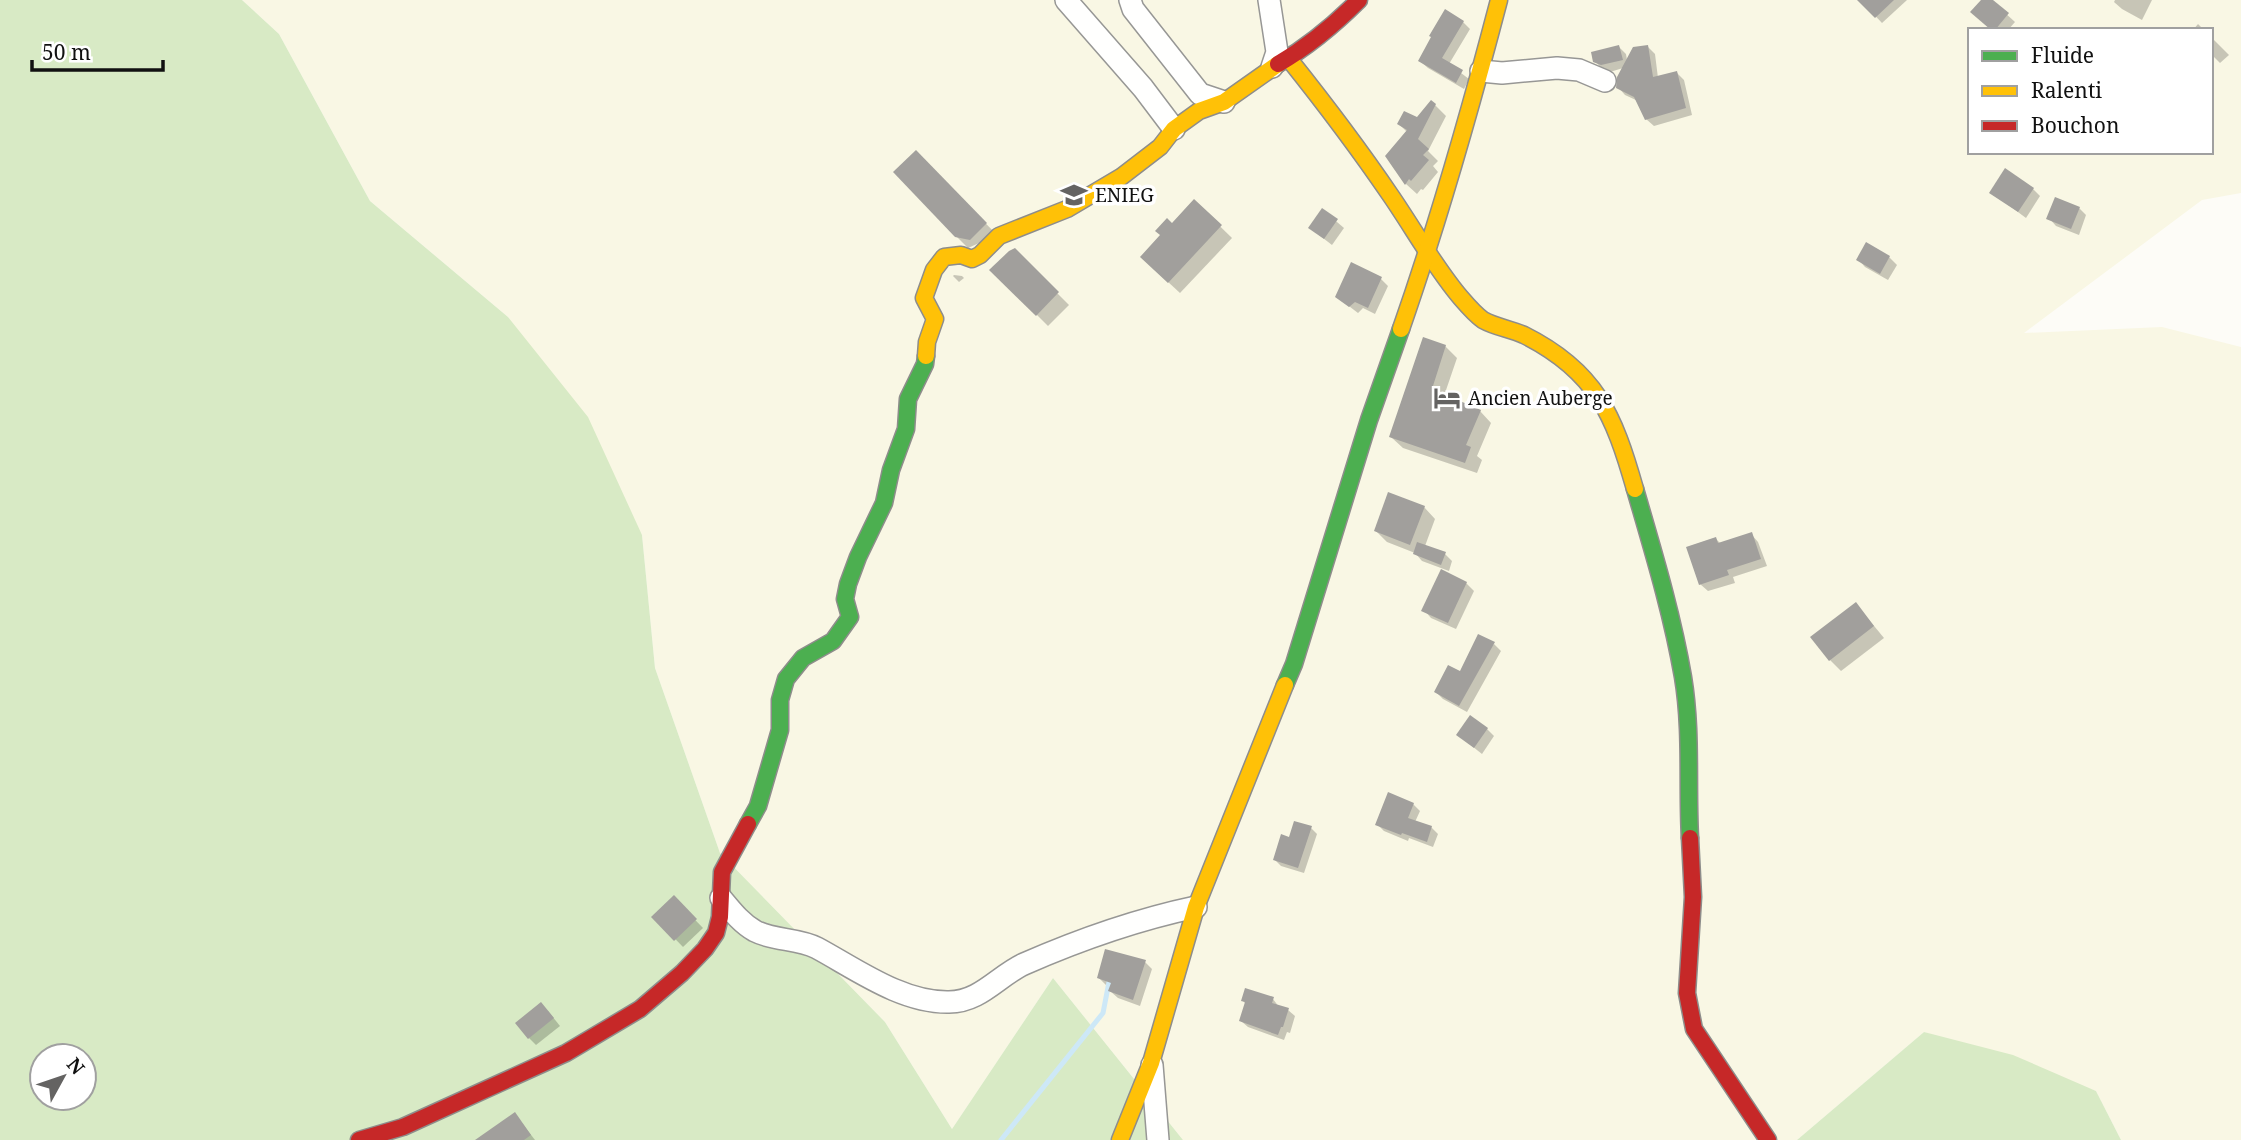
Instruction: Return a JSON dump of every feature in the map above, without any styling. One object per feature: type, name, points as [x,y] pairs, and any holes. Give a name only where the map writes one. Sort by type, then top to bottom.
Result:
[{"type":"street","points":[[1066,0],[1143,88],[1174,128]]},
{"type":"street","points":[[1130,0],[1133,9],[1200,94],[1224,102]]},
{"type":"street","points":[[1269,0],[1280,63],[1347,130],[1460,297],[1483,320],[1520,333],[1543,345],[1566,362],[1592,387],[1621,439],[1664,591],[1688,721],[1688,801],[1693,897],[1688,993],[1690,1019],[1693,1029],[1768,1140]]},
{"type":"street","points":[[359,1140],[403,1127],[566,1053],[640,1009],[682,973],[716,933],[720,917],[722,872],[758,806],[780,730],[780,700],[786,679],[803,658],[833,641],[850,617],[845,599],[848,584],[884,503],[891,470],[906,429],[908,399],[925,364],[927,342],[935,319],[924,298],[941,260],[947,255],[958,253],[972,259],[980,255],[999,236],[1067,209],[1121,177],[1160,147],[1174,128],[1199,111],[1224,102],[1331,28],[1359,0]]},
{"type":"street","points":[[1120,1140],[1151,1063],[1196,906],[1294,664],[1377,396],[1428,251],[1499,0]]},
{"type":"street","points":[[1481,71],[1502,73],[1545,69],[1579,70],[1605,81]]},
{"type":"street","points":[[721,898],[746,925],[757,932],[804,942],[912,995],[951,1003],[979,994],[1014,969],[1086,938],[1114,927],[1196,906]]},
{"type":"street","points":[[1151,1063],[1158,1140]]},
{"type":"shaded area","points":[[242,0],[2241,0],[2241,193],[2202,200],[2024,333],[2162,327],[2241,347],[2241,1140],[2121,1140],[2096,1091],[1924,1032],[1797,1140],[1183,1140],[1053,978],[952,1129],[885,1022],[720,853],[655,668],[642,535],[508,317],[370,201],[279,34]]},
{"type":"green space","points":[[0,0],[242,0],[279,34],[370,201],[508,317],[588,417],[642,535],[655,668],[720,853],[885,1022],[952,1129],[1053,978],[1183,1140],[0,1140]]},
{"type":"green space","points":[[1924,1032],[2013,1055],[2096,1091],[2121,1140],[1797,1140]]},
{"type":"building","points":[[1857,0],[1894,0],[1875,18]]},
{"type":"building","points":[[1981,0],[1993,0],[2009,13],[1997,28],[1989,28],[1970,12]]},
{"type":"building","points":[[1445,9],[1464,21],[1442,58],[1463,70],[1456,83],[1418,61]]},
{"type":"building","points":[[1619,45],[1623,60],[1601,65],[1593,62],[1591,52]]},
{"type":"building","points":[[1648,45],[1653,77],[1677,71],[1686,108],[1645,120],[1634,97],[1616,88],[1617,77],[1633,47]]},
{"type":"building","points":[[1431,100],[1436,104],[1418,139],[1429,149],[1423,155],[1429,160],[1405,185],[1385,156],[1407,130],[1397,124],[1404,111],[1417,117]]},
{"type":"building","points":[[916,150],[987,223],[970,240],[955,237],[893,172]]},
{"type":"building","points":[[2005,168],[2034,188],[2018,212],[1989,193]]},
{"type":"building","points":[[2055,197],[2080,207],[2071,229],[2046,219]]},
{"type":"building","points":[[1194,199],[1222,225],[1168,283],[1140,257],[1160,235],[1155,231],[1167,218],[1172,223]]},
{"type":"building","points":[[1322,208],[1338,219],[1324,239],[1308,228]]},
{"type":"building","points":[[1866,242],[1890,256],[1880,274],[1856,260]]},
{"type":"building","points":[[1015,248],[1059,292],[1036,316],[989,270]]},
{"type":"building","points":[[1351,262],[1382,277],[1368,308],[1355,302],[1349,307],[1335,297]]},
{"type":"building","points":[[1423,337],[1446,345],[1432,389],[1481,410],[1466,445],[1471,447],[1465,463],[1389,437]]},
{"type":"building","points":[[1388,492],[1425,506],[1410,545],[1374,531]]},
{"type":"building","points":[[1752,532],[1761,559],[1727,570],[1729,575],[1699,585],[1686,547],[1716,537],[1718,543]]},
{"type":"building","points":[[1417,542],[1446,552],[1441,565],[1413,554]]},
{"type":"building","points":[[1441,569],[1467,582],[1448,623],[1421,611]]},
{"type":"building","points":[[1856,602],[1874,626],[1829,661],[1810,637]]},
{"type":"building","points":[[1478,634],[1495,642],[1459,706],[1434,692],[1448,665],[1460,671]]},
{"type":"building","points":[[1470,715],[1488,728],[1474,748],[1456,735]]},
{"type":"building","points":[[1388,792],[1414,803],[1408,818],[1432,826],[1427,842],[1375,825]]},
{"type":"building","points":[[1294,821],[1312,826],[1298,868],[1273,860],[1281,834],[1289,837]]},
{"type":"building","points":[[674,895],[697,919],[674,941],[651,917]]},
{"type":"building","points":[[1105,949],[1146,960],[1133,1000],[1108,991],[1111,983],[1097,978]]},
{"type":"building","points":[[1245,988],[1274,997],[1272,1003],[1289,1008],[1278,1035],[1239,1021],[1245,1002],[1241,1001]]},
{"type":"building","points":[[541,1002],[554,1018],[528,1039],[515,1023]]},
{"type":"building","points":[[515,1112],[531,1135],[524,1140],[475,1140]]},
{"type":"waterway","points":[[1001,1140],[1103,1013],[1109,982]]},
{"type":"traffic: fast","points":[[1285,685],[1294,664],[1369,420],[1401,329]]},
{"type":"traffic: fast","points":[[748,824],[758,806],[780,730],[780,700],[786,679],[803,658],[833,641],[850,617],[845,599],[848,584],[884,503],[891,470],[906,429],[908,399],[925,364],[926,356]]},
{"type":"traffic: fast","points":[[1635,489],[1668,606],[1683,677],[1688,738],[1690,838]]},
{"type":"traffic: slow","points":[[1401,329],[1453,165],[1499,0]]},
{"type":"traffic: slow","points":[[1289,59],[1354,144],[1452,287],[1469,307],[1483,320],[1524,335],[1549,349],[1585,380],[1610,417],[1635,489]]},
{"type":"traffic: slow","points":[[926,356],[927,342],[935,319],[924,298],[934,270],[944,257],[961,255],[972,259],[980,255],[999,236],[1067,209],[1121,177],[1160,147],[1174,129],[1199,111],[1224,102],[1278,64]]},
{"type":"traffic: slow","points":[[1120,1140],[1151,1063],[1196,907],[1285,685]]},
{"type":"traffic: jam","points":[[1278,64],[1321,35],[1359,0]]},
{"type":"traffic: jam","points":[[359,1140],[403,1127],[566,1053],[640,1009],[682,973],[716,933],[720,917],[722,872],[748,824]]},
{"type":"traffic: jam","points":[[1690,838],[1693,897],[1687,993],[1694,1029],[1768,1140]]},
{"type":"place","name":"ENIEG","points":[[1074,195]]},
{"type":"place","name":"Ancien Auberge","points":[[1447,398]]}]
